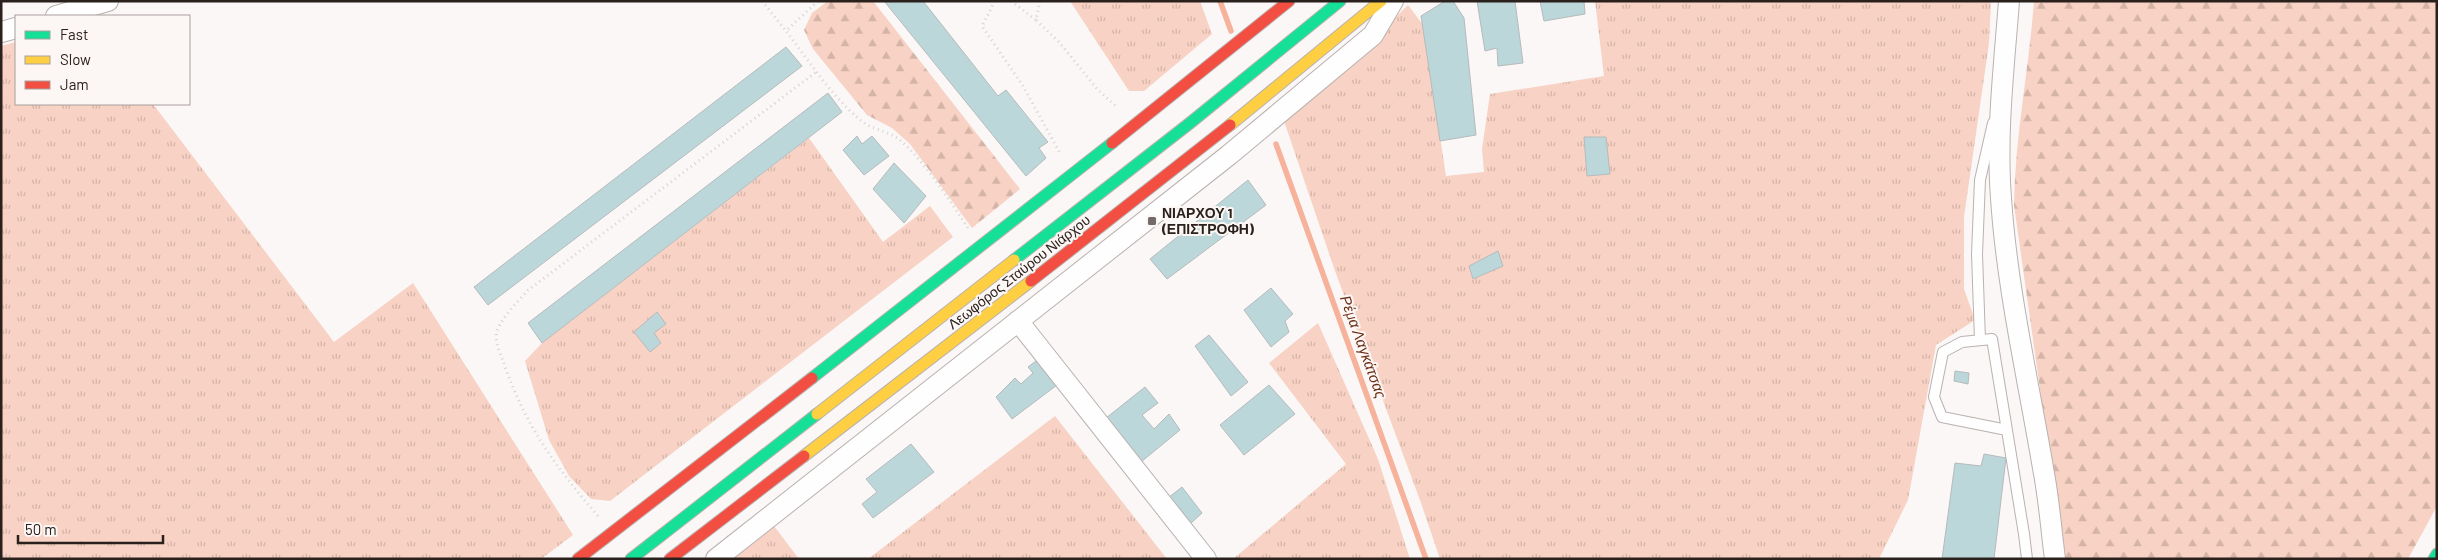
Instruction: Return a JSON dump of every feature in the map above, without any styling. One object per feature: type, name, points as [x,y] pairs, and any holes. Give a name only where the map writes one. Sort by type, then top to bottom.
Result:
[{"type":"main road","points":[[578,559],[1081,169],[1289,1]]},
{"type":"main road","name":"Λεωφόρος Σταύρου Νιάρχου","points":[[631,559],[1190,123],[1340,1]]},
{"type":"main road","name":"Λεωφόρος Σταύρου Νιάρχου","points":[[670,559],[1160,182],[1380,1]]},
{"type":"main road","points":[[2434,559],[2437,554]]},
{"type":"street","points":[[59,15],[108,1]]},
{"type":"street","points":[[716,559],[1229,155],[1373,34],[1393,1]]},
{"type":"street","points":[[2009,1],[2003,78],[2000,158],[2004,229],[2027,388],[2044,470],[2055,559]]},
{"type":"street","points":[[1,32],[15,28]]},
{"type":"street","points":[[1018,320],[1206,559]]},
{"type":"lane","points":[[1980,340],[1978,254],[1980,180],[2003,78]]},
{"type":"lane","points":[[2007,430],[1942,417],[1934,396],[1942,352],[1962,342],[1992,338],[2007,430],[2027,559]]},
{"type":"path","points":[[762,1],[816,72],[860,120],[872,128],[880,128],[904,144],[943,193],[981,247]]},
{"type":"path","points":[[786,31],[818,1]]},
{"type":"path","points":[[995,1],[982,26],[1023,86],[1054,145],[1065,160],[1081,169]]},
{"type":"path","points":[[1011,1],[1036,20],[1058,42],[1098,90],[1116,107],[1140,122]]},
{"type":"path","points":[[1036,20],[1040,1]]},
{"type":"path","points":[[612,533],[557,468],[537,436],[514,390],[496,344],[497,332],[527,291],[816,72]]},
{"type":"green space","points":[[828,1],[873,1],[1020,189],[972,228],[910,144],[892,128],[867,115],[813,49],[804,30],[812,13]]},
{"type":"green space","points":[[1070,1],[1200,1],[1212,34],[1144,91],[1129,91]]},
{"type":"green space","points":[[1595,1],[1991,1],[1989,43],[1964,217],[1964,289],[1975,320],[1936,345],[1908,500],[1879,559],[1440,559],[1335,271],[1284,121],[1365,56],[1392,21],[1408,5],[1423,25],[1446,176],[1484,172],[1482,149],[1490,94],[1604,76]]},
{"type":"green space","points":[[2034,1],[2437,1],[2437,506],[2408,559],[2064,559],[2014,205],[2019,128]]},
{"type":"green space","points":[[15,42],[15,105],[154,105],[334,342],[413,283],[573,535],[541,559],[1,559],[1,46]]},
{"type":"green space","points":[[809,138],[883,242],[930,206],[953,237],[610,501],[591,499],[569,476],[549,440],[525,361],[542,343]]},
{"type":"green space","points":[[1318,323],[1378,459],[1410,559],[1233,559],[1346,464],[1269,363]]},
{"type":"green space","points":[[1055,416],[1167,559],[868,559]]},
{"type":"green space","points":[[771,522],[799,559],[723,559]]},
{"type":"building","points":[[884,1],[923,1],[998,96],[1006,90],[1048,142],[1039,148],[1046,158],[1026,176]]},
{"type":"building","points":[[1445,1],[1453,1],[1464,18],[1476,135],[1440,141],[1421,16]]},
{"type":"building","points":[[1477,1],[1515,1],[1523,63],[1498,66],[1497,48],[1485,51]]},
{"type":"building","points":[[1540,1],[1584,1],[1585,14],[1544,21]]},
{"type":"building","points":[[786,47],[802,66],[488,305],[474,287]]},
{"type":"building","points":[[828,93],[842,112],[542,343],[528,323]]},
{"type":"building","points":[[857,136],[862,144],[872,136],[889,156],[864,175],[843,150]]},
{"type":"building","points":[[1584,137],[1606,137],[1610,174],[1587,176]]},
{"type":"building","points":[[894,163],[926,196],[904,223],[873,189]]},
{"type":"building","points":[[1248,180],[1266,205],[1167,279],[1150,259]]},
{"type":"building","points":[[1498,251],[1503,266],[1473,279],[1469,266]]},
{"type":"building","points":[[1271,288],[1293,314],[1285,321],[1289,332],[1271,347],[1244,310]]},
{"type":"building","points":[[657,312],[666,324],[654,333],[661,343],[650,352],[634,332]]},
{"type":"building","points":[[1209,335],[1248,382],[1231,396],[1195,346]]},
{"type":"building","points":[[1036,361],[1057,385],[1012,419],[996,397],[1015,378],[1021,384],[1033,373],[1028,367]]},
{"type":"building","points":[[1955,371],[1969,373],[1968,384],[1954,381]]},
{"type":"building","points":[[1269,385],[1295,414],[1244,455],[1220,425]]},
{"type":"building","points":[[1145,387],[1158,403],[1142,415],[1154,429],[1169,414],[1180,430],[1141,462],[1106,418]]},
{"type":"building","points":[[911,444],[934,472],[873,518],[862,504],[877,492],[866,479]]},
{"type":"building","points":[[1984,454],[2006,458],[1994,559],[1942,559],[1955,463],[1981,466]]},
{"type":"building","points":[[1182,487],[1202,513],[1189,525],[1168,498]]},
{"type":"waterway","name":"Ρέμα Λαγκάτσας","points":[[1220,1],[1231,31]]},
{"type":"waterway","name":"Ρέμα Λαγκάτσας","points":[[1276,144],[1426,559]]},
{"type":"traffic: fast","points":[[1014,260],[1190,123],[1340,1]]},
{"type":"traffic: fast","points":[[812,378],[1112,143]]},
{"type":"traffic: fast","points":[[631,559],[817,414]]},
{"type":"traffic: fast","points":[[2434,559],[2437,554]]},
{"type":"traffic: slow","points":[[1230,125],[1381,1]]},
{"type":"traffic: slow","points":[[817,414],[1014,260]]},
{"type":"traffic: slow","points":[[804,456],[1031,281]]},
{"type":"traffic: jam","points":[[1112,143],[1289,1]]},
{"type":"traffic: jam","points":[[1031,281],[1230,125]]},
{"type":"traffic: jam","points":[[578,559],[812,378]]},
{"type":"traffic: jam","points":[[670,559],[804,456]]},
{"type":"place","name":"ΝΙΑΡΧΟΥ 1 (ΕΠΙΣΤΡΟΦΗ)","points":[[1152,221]]}]
